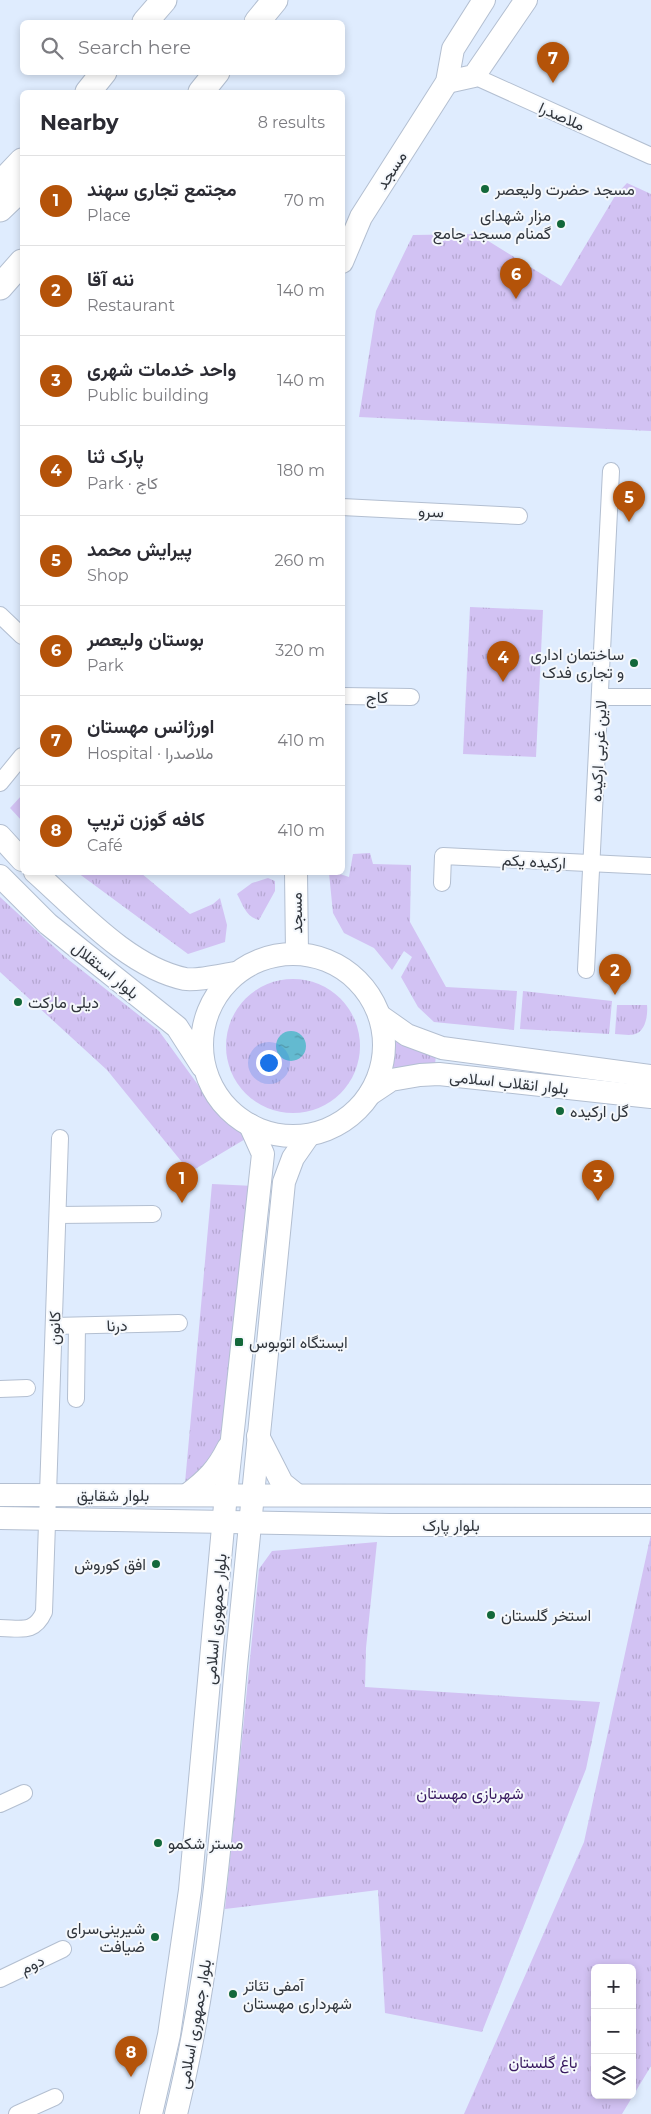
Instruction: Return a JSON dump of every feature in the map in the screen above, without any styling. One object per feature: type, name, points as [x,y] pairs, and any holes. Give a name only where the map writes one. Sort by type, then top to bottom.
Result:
[{"type":"main road","points":[[147,20],[164,0]]},
{"type":"main road","points":[[259,20],[275,0]]},
{"type":"main road","points":[[90,90],[102,75]]},
{"type":"main road","points":[[203,90],[215,75]]},
{"type":"main road","points":[[0,184],[20,163]]},
{"type":"main road","points":[[0,209],[20,190]]},
{"type":"main road","points":[[0,287],[20,264]]},
{"type":"main road","points":[[0,300],[20,279]]},
{"type":"street","name":"مسجد","points":[[345,255],[361,217],[447,82],[453,49],[484,0]]},
{"type":"street","points":[[447,82],[474,76],[526,0]]},
{"type":"street","name":"ملاصدرا","points":[[474,76],[651,156]]},
{"type":"street","name":"لاین غربی ارکیده","points":[[586,970],[611,471]]},
{"type":"street","name":"سرو","points":[[345,507],[519,516]]},
{"type":"street","points":[[0,615],[20,634]]},
{"type":"street","name":"کاج","points":[[345,696],[411,697]]},
{"type":"street","points":[[600,697],[651,697]]},
{"type":"street","points":[[0,782],[20,758]]},
{"type":"street","points":[[0,836],[20,858]]},
{"type":"street","name":"ارکیده یکم","points":[[442,883],[443,856],[651,866]]},
{"type":"street","name":"بلوار استقلال","points":[[39,875],[115,944],[155,969],[187,980],[235,973]]},
{"type":"street","name":"مسجد","points":[[296,875],[297,953]]},
{"type":"street","name":"بلوار استقلال","points":[[0,876],[48,924],[177,1027],[204,1069]]},
{"type":"street","points":[[297,953],[319,957],[339,965],[357,979],[366,990],[380,1016],[385,1036],[384,1056],[380,1076],[370,1094],[358,1109],[344,1121],[327,1130],[309,1135],[278,1135],[250,1126],[234,1115],[221,1102],[211,1087],[204,1069],[201,1048],[209,1007],[220,989],[235,973],[254,962],[274,955],[297,953]]},
{"type":"street","name":"بلوار انقلاب اسلامی","points":[[380,1016],[407,1035],[442,1048],[651,1076]]},
{"type":"street","name":"بلوار انقلاب اسلامی","points":[[370,1094],[391,1080],[420,1074],[439,1074],[651,1097]]},
{"type":"street","name":"بلوار جمهوری اسلامی","points":[[151,2114],[169,2035],[190,1890],[231,1442],[263,1154],[250,1126]]},
{"type":"street","name":"بلوار جمهوری اسلامی","points":[[176,2114],[191,2053],[216,1887],[258,1435],[284,1182],[293,1158],[309,1135]]},
{"type":"street","name":"کانون","points":[[0,1628],[29,1628],[39,1622],[44,1612],[60,1138]]},
{"type":"street","points":[[58,1215],[153,1214]]},
{"type":"street","name":"درنا","points":[[54,1326],[179,1323]]},
{"type":"street","points":[[76,1400],[77,1326]]},
{"type":"street","points":[[0,1389],[27,1388]]},
{"type":"street","points":[[258,1435],[282,1483],[297,1495]]},
{"type":"street","points":[[187,1495],[219,1467],[231,1442]]},
{"type":"street","name":"بلوار شقایق","points":[[0,1495],[254,1494]]},
{"type":"street","name":"بلوار پارک","points":[[254,1494],[651,1496]]},
{"type":"street","name":"بلوار شقایق","points":[[0,1518],[251,1522]]},
{"type":"street","points":[[186,1521],[202,1534],[219,1570]]},
{"type":"street","name":"بلوار پارک","points":[[251,1522],[390,1525],[651,1525]]},
{"type":"street","points":[[246,1570],[258,1548],[271,1532],[293,1523]]},
{"type":"street","points":[[0,1804],[24,1793]]},
{"type":"street","name":"دوم","points":[[0,1979],[63,1949]]},
{"type":"street","points":[[17,2114],[55,2096]]},
{"type":"green space","points":[[627,183],[651,194],[651,431],[359,417],[376,311],[413,235],[477,234],[561,286],[615,196]]},
{"type":"green space","points":[[470,607],[543,610],[536,757],[463,754]]},
{"type":"green space","points":[[20,797],[20,819],[10,808]]},
{"type":"green space","points":[[370,853],[373,864],[411,865],[410,922],[446,987],[517,991],[514,1030],[434,1022],[418,1007],[401,977],[412,957],[404,951],[392,970],[374,948],[344,933],[333,913],[329,875],[349,877],[353,854]]},
{"type":"green space","points":[[81,875],[143,875],[190,914],[213,904],[220,898],[227,925],[225,942],[188,954]]},
{"type":"green space","points":[[268,878],[275,881],[275,891],[259,920],[248,913],[237,894],[252,883]]},
{"type":"green space","points":[[0,897],[65,957],[159,1031],[209,1100],[247,1138],[190,1172],[107,1070],[0,972]]},
{"type":"green space","points":[[293,979],[319,984],[341,998],[355,1020],[360,1046],[355,1072],[341,1094],[319,1108],[293,1113],[267,1108],[245,1094],[231,1072],[226,1046],[231,1020],[245,998],[267,984]]},
{"type":"green space","points":[[523,991],[612,1001],[609,1034],[520,1029]]},
{"type":"green space","points":[[617,1005],[647,1005],[646,1022],[639,1032],[631,1035],[615,1034]]},
{"type":"green space","points":[[392,1038],[436,1054],[435,1065],[390,1070]]},
{"type":"green space","points":[[212,1184],[254,1186],[223,1444],[213,1462],[185,1483]]},
{"type":"green space","name":"باغ گلستان","points":[[651,1534],[651,2066],[636,2091],[636,1964],[591,1964],[591,2099],[631,2099],[622,2114],[464,2114],[584,1842]]},
{"type":"green space","name":"شهربازی مهستان","points":[[377,1542],[366,1648],[365,1687],[600,1702],[586,1769],[482,2032],[385,2013],[378,1890],[225,1909],[259,1569],[272,1551]]},
{"type":"water","points":[[291,1031],[302,1035],[306,1046],[302,1057],[291,1061],[280,1057],[276,1046],[280,1035]]},
{"type":"place","name":"اورژانس مهستان","points":[[553,83]]},
{"type":"place","name":"مسجد حضرت ولیعصر","points":[[485,189]]},
{"type":"place","name":"مزار شهدای گمنام مسجد جامع","points":[[561,224]]},
{"type":"place","name":"بوستان ولیعصر","points":[[516,299]]},
{"type":"place","name":"پیرایش محمد","points":[[629,522]]},
{"type":"place","name":"ساختمان اداری و تجاری فدک","points":[[634,663]]},
{"type":"place","name":"پارک ثنا","points":[[503,682]]},
{"type":"place","name":"ننه آقا","points":[[615,995]]},
{"type":"place","name":"دیلی مارکت","points":[[18,1002]]},
{"type":"place","name":"گل ارکیده","points":[[560,1111]]},
{"type":"place","name":"واحد خدمات شهری","points":[[598,1201]]},
{"type":"place","name":"مجتمع تجاری سهند","points":[[182,1203]]},
{"type":"place","name":"ایستگاه اتوبوس","points":[[239,1342]]},
{"type":"place","name":"افق کوروش","points":[[156,1564]]},
{"type":"place","name":"استخر گلستان","points":[[491,1615]]},
{"type":"place","name":"مستر شکمو","points":[[158,1843]]},
{"type":"place","name":"شیرینی‌سرای ضیافت","points":[[155,1937]]},
{"type":"place","name":"آمفی تئاتر شهرداری مهستان","points":[[233,1994]]},
{"type":"place","name":"کافه گوزن تریپ","points":[[131,2077]]}]
